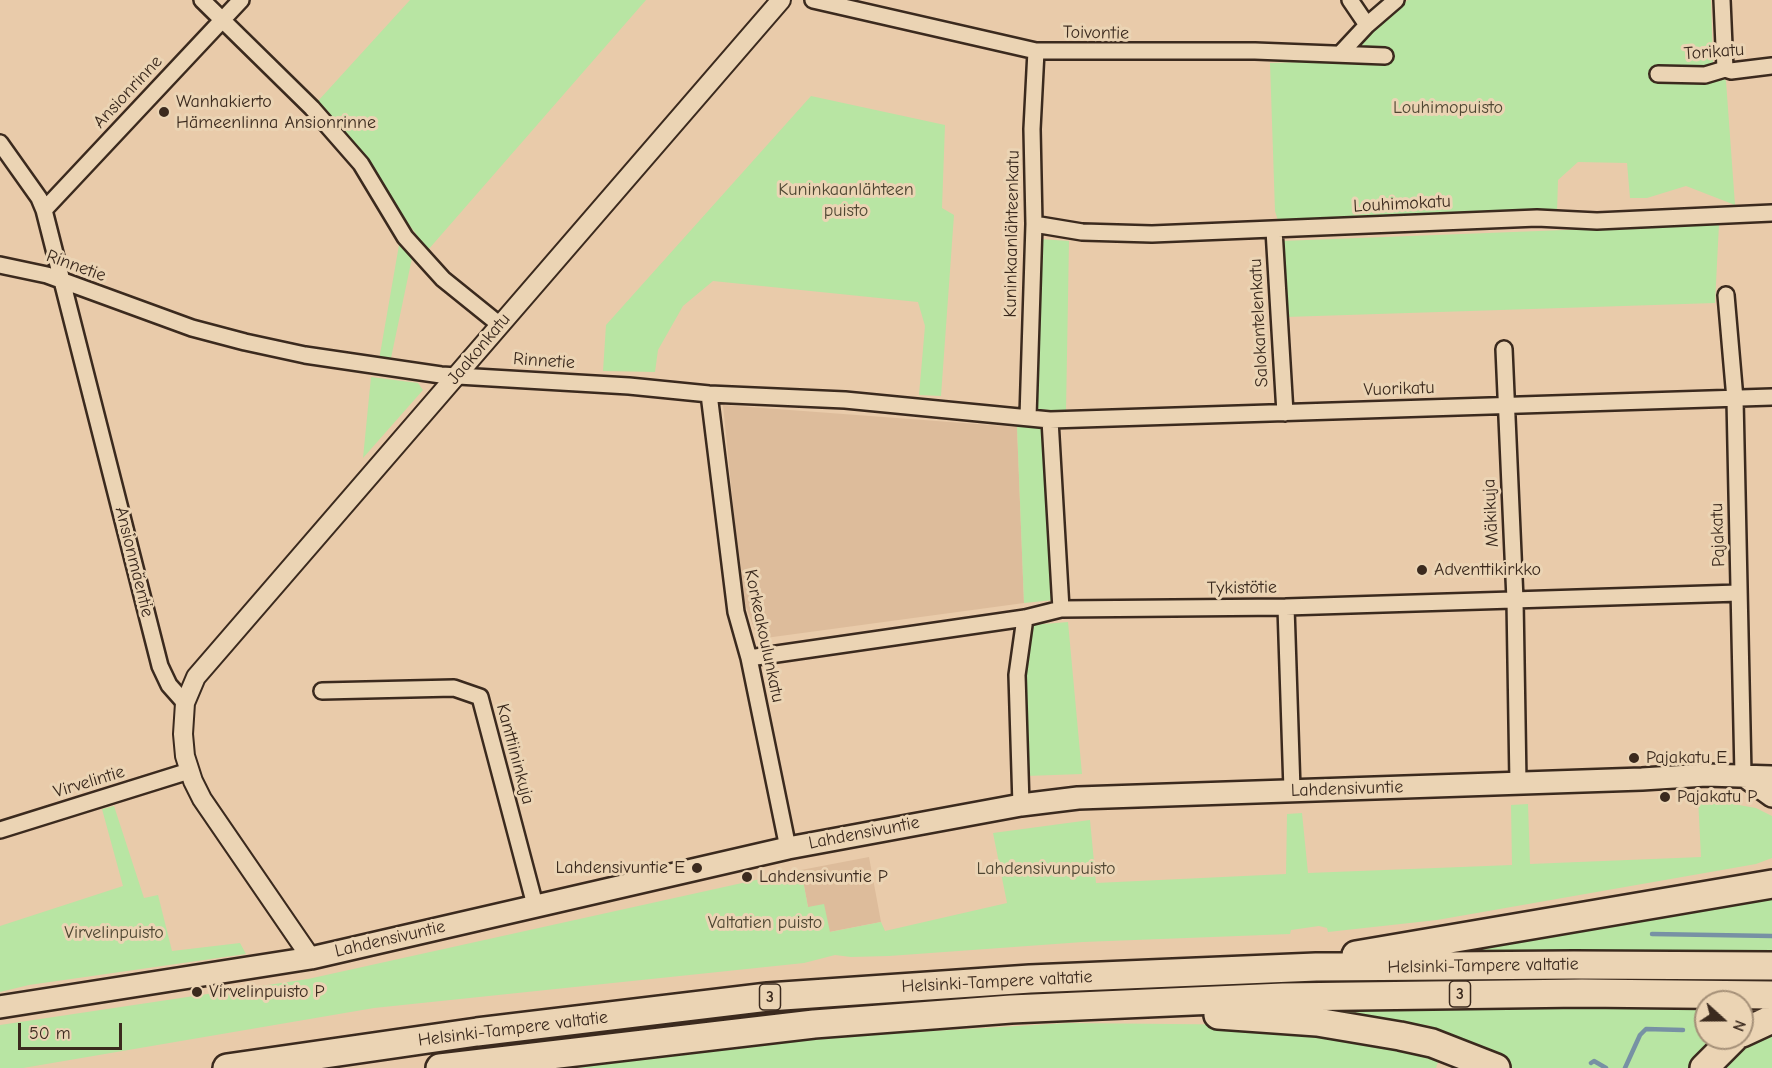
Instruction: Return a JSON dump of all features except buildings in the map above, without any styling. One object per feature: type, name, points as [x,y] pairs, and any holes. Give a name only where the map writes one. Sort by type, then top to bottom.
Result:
[{"type":"highway","points":[[1316,967],[1365,952],[1772,884]]},
{"type":"highway","name":"Helsinki-Tampere valtatie","points":[[227,1068],[477,1032],[768,997],[1030,979],[1316,967],[1574,964],[1772,966]]},
{"type":"highway","name":"Helsinki-Tampere valtatie","points":[[440,1068],[814,1024],[1011,1009],[1149,1005],[1283,997],[1582,993],[1772,996]]},
{"type":"highway","points":[[1149,1005],[1194,1012],[1317,1022],[1400,1036],[1450,1049],[1496,1068]]},
{"type":"highway","points":[[1754,1027],[1772,1019]]},
{"type":"highway","points":[[1704,1068],[1722,1050]]},
{"type":"main road","name":"Lahdensivuntie","points":[[0,1007],[158,984],[311,958],[788,848],[1021,805],[1078,798],[1292,790],[1743,775],[1772,777]]},
{"type":"main road","points":[[1743,775],[1772,796]]},
{"type":"street","points":[[202,0],[312,108],[361,164],[405,237],[444,279],[500,325]]},
{"type":"street","name":"Ansionrinne","points":[[44,210],[241,0]]},
{"type":"street","name":"Jaakonkatu","points":[[185,703],[196,677],[781,0]]},
{"type":"street","name":"Toivontie","points":[[813,0],[1036,51],[1385,56]]},
{"type":"street","points":[[1350,0],[1366,25]]},
{"type":"street","points":[[1340,54],[1366,25],[1396,0]]},
{"type":"street","points":[[1722,0],[1725,69]]},
{"type":"street","name":"Kuninkaanlähteenkatu","points":[[1028,417],[1034,224],[1032,129],[1036,51]]},
{"type":"street","name":"Torikatu","points":[[1658,74],[1705,75],[1725,69],[1731,71],[1772,66]]},
{"type":"street","name":"Ansionmäentie","points":[[0,142],[39,198],[44,210],[160,666],[169,686],[185,703]]},
{"type":"street","name":"Louhimokatu","points":[[1034,224],[1082,232],[1152,234],[1538,218],[1597,221],[1772,213]]},
{"type":"street","name":"Salokantelenkatu","points":[[1274,230],[1285,413]]},
{"type":"street","name":"Rinnetie","points":[[0,265],[25,268],[192,328],[245,342],[384,368],[441,375],[458,374],[709,394],[845,400],[1028,417]]},
{"type":"street","name":"Pajakatu","points":[[1726,295],[1735,399],[1743,775]]},
{"type":"street","name":"Mäkikuja","points":[[1504,349],[1515,600],[1518,783]]},
{"type":"street","name":"Korkeakoulunkatu","points":[[709,394],[736,612],[749,658],[788,848]]},
{"type":"street","name":"Vuorikatu","points":[[1028,417],[1050,420],[1772,397]]},
{"type":"street","points":[[1050,420],[1061,609]]},
{"type":"street","name":"Tykistötie","points":[[749,658],[1025,618],[1061,609],[1286,607],[1739,593]]},
{"type":"street","points":[[1286,607],[1292,790]]},
{"type":"street","points":[[1021,805],[1017,675],[1025,618]]},
{"type":"street","name":"Kanttiininkuja","points":[[322,691],[454,688],[480,697],[535,905]]},
{"type":"street","points":[[185,703],[183,734],[189,771],[202,799],[311,958]]},
{"type":"street","name":"Virvelintie","points":[[0,830],[189,771]]},
{"type":"shaded area","points":[[723,405],[1017,427],[1024,603],[758,639],[742,596]]},
{"type":"shaded area","points":[[869,857],[881,922],[829,932],[808,907],[801,870]]},
{"type":"green space","points":[[410,0],[646,0],[428,250],[386,194],[369,166],[318,101]]},
{"type":"green space","name":"Louhimopuisto","points":[[1408,0],[1711,0],[1713,63],[1726,81],[1735,205],[1686,186],[1647,198],[1630,198],[1627,163],[1578,162],[1558,180],[1557,212],[1279,224],[1275,211],[1270,63],[1340,61],[1390,13]]},
{"type":"green space","name":"Kuninkaanlähteen puisto","points":[[811,96],[945,125],[942,208],[954,215],[941,396],[919,395],[925,326],[918,302],[713,281],[683,306],[658,350],[655,372],[603,371],[606,325]]},
{"type":"green space","points":[[1719,224],[1715,303],[1286,317],[1281,241]]},
{"type":"green space","points":[[1040,239],[1069,241],[1066,411],[1036,409]]},
{"type":"green space","points":[[399,245],[412,258],[391,358],[379,360]]},
{"type":"green space","points":[[371,377],[418,383],[423,390],[363,458]]},
{"type":"green space","points":[[1017,427],[1046,427],[1054,600],[1024,603]]},
{"type":"green space","points":[[1068,622],[1082,774],[1026,776],[1024,686],[1031,625]]},
{"type":"green space","points":[[1698,798],[1756,808],[1772,816],[1772,858],[1756,864],[1437,920],[1328,932],[1327,928],[1319,926],[1291,930],[1290,934],[1083,942],[889,956],[835,955],[804,963],[374,1008],[23,1068],[0,1068],[0,1025],[308,979],[801,870],[808,907],[824,904],[830,932],[881,922],[885,931],[1007,903],[993,833],[1090,820],[1096,883],[1286,874],[1287,814],[1302,813],[1308,873],[1512,865],[1511,805],[1528,804],[1530,864],[1701,857]]},
{"type":"green space","name":"Virvelinpuisto","points":[[114,806],[144,898],[158,895],[172,951],[240,943],[246,954],[29,985],[0,992],[0,926],[123,886],[102,809]]},
{"type":"green space","points":[[1772,892],[1772,952],[1422,954]]},
{"type":"green space","points":[[1694,1008],[1694,1050],[1710,1050],[1695,1068],[1511,1068],[1461,1045],[1428,1025],[1402,1025],[1295,1010]]},
{"type":"green space","points":[[1069,1023],[1272,1025],[1440,1056],[1436,1068],[502,1068],[812,1038]]},
{"type":"green space","points":[[1772,1030],[1772,1068],[1713,1068],[1732,1050],[1754,1050],[1754,1039]]},
{"type":"waterway","points":[[1652,934],[1772,936]]},
{"type":"waterway","points":[[1625,1068],[1640,1035],[1646,1029],[1683,1030]]},
{"type":"waterway","points":[[1591,1063],[1594,1061],[1606,1068]]},
{"type":"place","name":"Wanhakierto Hämeenlinna Ansionrinne","points":[[164,112]]},
{"type":"place","name":"Adventtikirkko","points":[[1422,570]]},
{"type":"place","name":"Pajakatu E","points":[[1634,758]]},
{"type":"place","name":"Pajakatu P","points":[[1665,797]]},
{"type":"place","name":"Lahdensivuntie E","points":[[697,868]]},
{"type":"place","name":"Lahdensivuntie P","points":[[747,877]]},
{"type":"place","name":"Virvelinpuisto P","points":[[197,992]]},
{"type":"park label","name":"Lahdensivunpuisto","points":[[1046,869]]},
{"type":"park label","name":"Valtatien puisto","points":[[765,923]]}]
